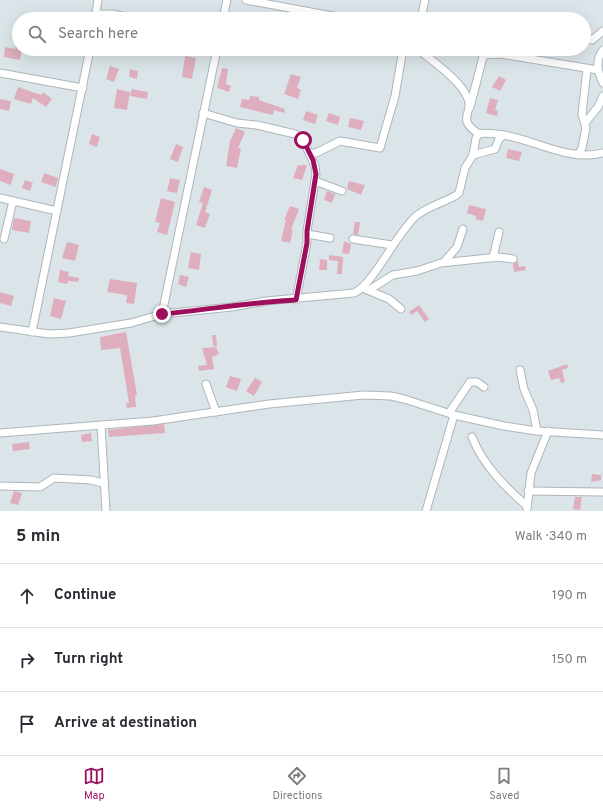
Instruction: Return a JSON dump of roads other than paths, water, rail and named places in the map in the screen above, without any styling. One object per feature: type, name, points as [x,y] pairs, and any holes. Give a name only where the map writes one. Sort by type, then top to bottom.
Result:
[{"type":"street","points":[[96,12],[98,0]]},
{"type":"street","points":[[224,12],[227,0]]},
{"type":"street","points":[[246,0],[311,12]]},
{"type":"street","points":[[422,12],[425,0]]},
{"type":"street","points":[[591,40],[603,32]]},
{"type":"street","points":[[603,50],[599,58],[598,70],[603,83]]},
{"type":"street","points":[[32,332],[89,56]]},
{"type":"street","points":[[162,314],[216,56]]},
{"type":"street","points":[[310,153],[316,153],[340,141],[380,148],[395,96],[402,56]]},
{"type":"street","points":[[427,56],[445,71],[464,92],[469,102],[466,120],[469,126],[479,134],[504,135],[566,154],[578,155],[603,153]]},
{"type":"street","points":[[466,120],[484,56]]},
{"type":"street","points":[[512,56],[598,70]]},
{"type":"street","points":[[578,155],[586,128],[582,114],[588,69]]},
{"type":"street","points":[[0,73],[83,88]]},
{"type":"street","points":[[585,123],[598,107],[603,96]]},
{"type":"street","points":[[204,113],[237,123],[257,125],[295,134],[303,140],[310,153],[315,166],[315,181],[296,300]]},
{"type":"street","points":[[366,289],[392,245],[416,217],[424,211],[455,196],[458,193],[465,168],[473,154],[476,138],[479,134]]},
{"type":"street","points":[[473,154],[495,149],[499,139],[504,135]]},
{"type":"street","points":[[315,181],[342,191]]},
{"type":"street","points":[[0,198],[56,211]]},
{"type":"street","points":[[4,239],[13,201]]},
{"type":"street","points":[[444,262],[457,247],[463,229]]},
{"type":"street","points":[[493,258],[499,232]]},
{"type":"street","points":[[307,234],[330,238]]},
{"type":"street","points":[[353,239],[392,245]]},
{"type":"street","points":[[0,327],[32,332],[69,333],[131,323],[162,314],[232,307],[266,301],[296,300],[354,293],[366,289],[393,275],[444,262],[493,258],[513,259]]},
{"type":"street","points":[[366,289],[389,299],[401,309]]},
{"type":"street","points":[[520,370],[524,389],[533,410],[537,431]]},
{"type":"street","points":[[426,511],[452,414],[470,382],[477,382],[484,387]]},
{"type":"street","points":[[206,384],[216,412]]},
{"type":"street","points":[[0,433],[153,421],[338,396],[364,395],[391,396],[418,402],[452,414],[504,426],[537,431],[603,434]]},
{"type":"street","points":[[101,425],[103,483],[106,511]]},
{"type":"street","points":[[527,509],[528,491],[533,465],[548,431]]},
{"type":"street","points":[[472,437],[480,453],[498,478],[527,509]]},
{"type":"street","points":[[0,486],[40,487],[54,478],[91,480],[103,483]]},
{"type":"street","points":[[528,491],[603,492]]}]
